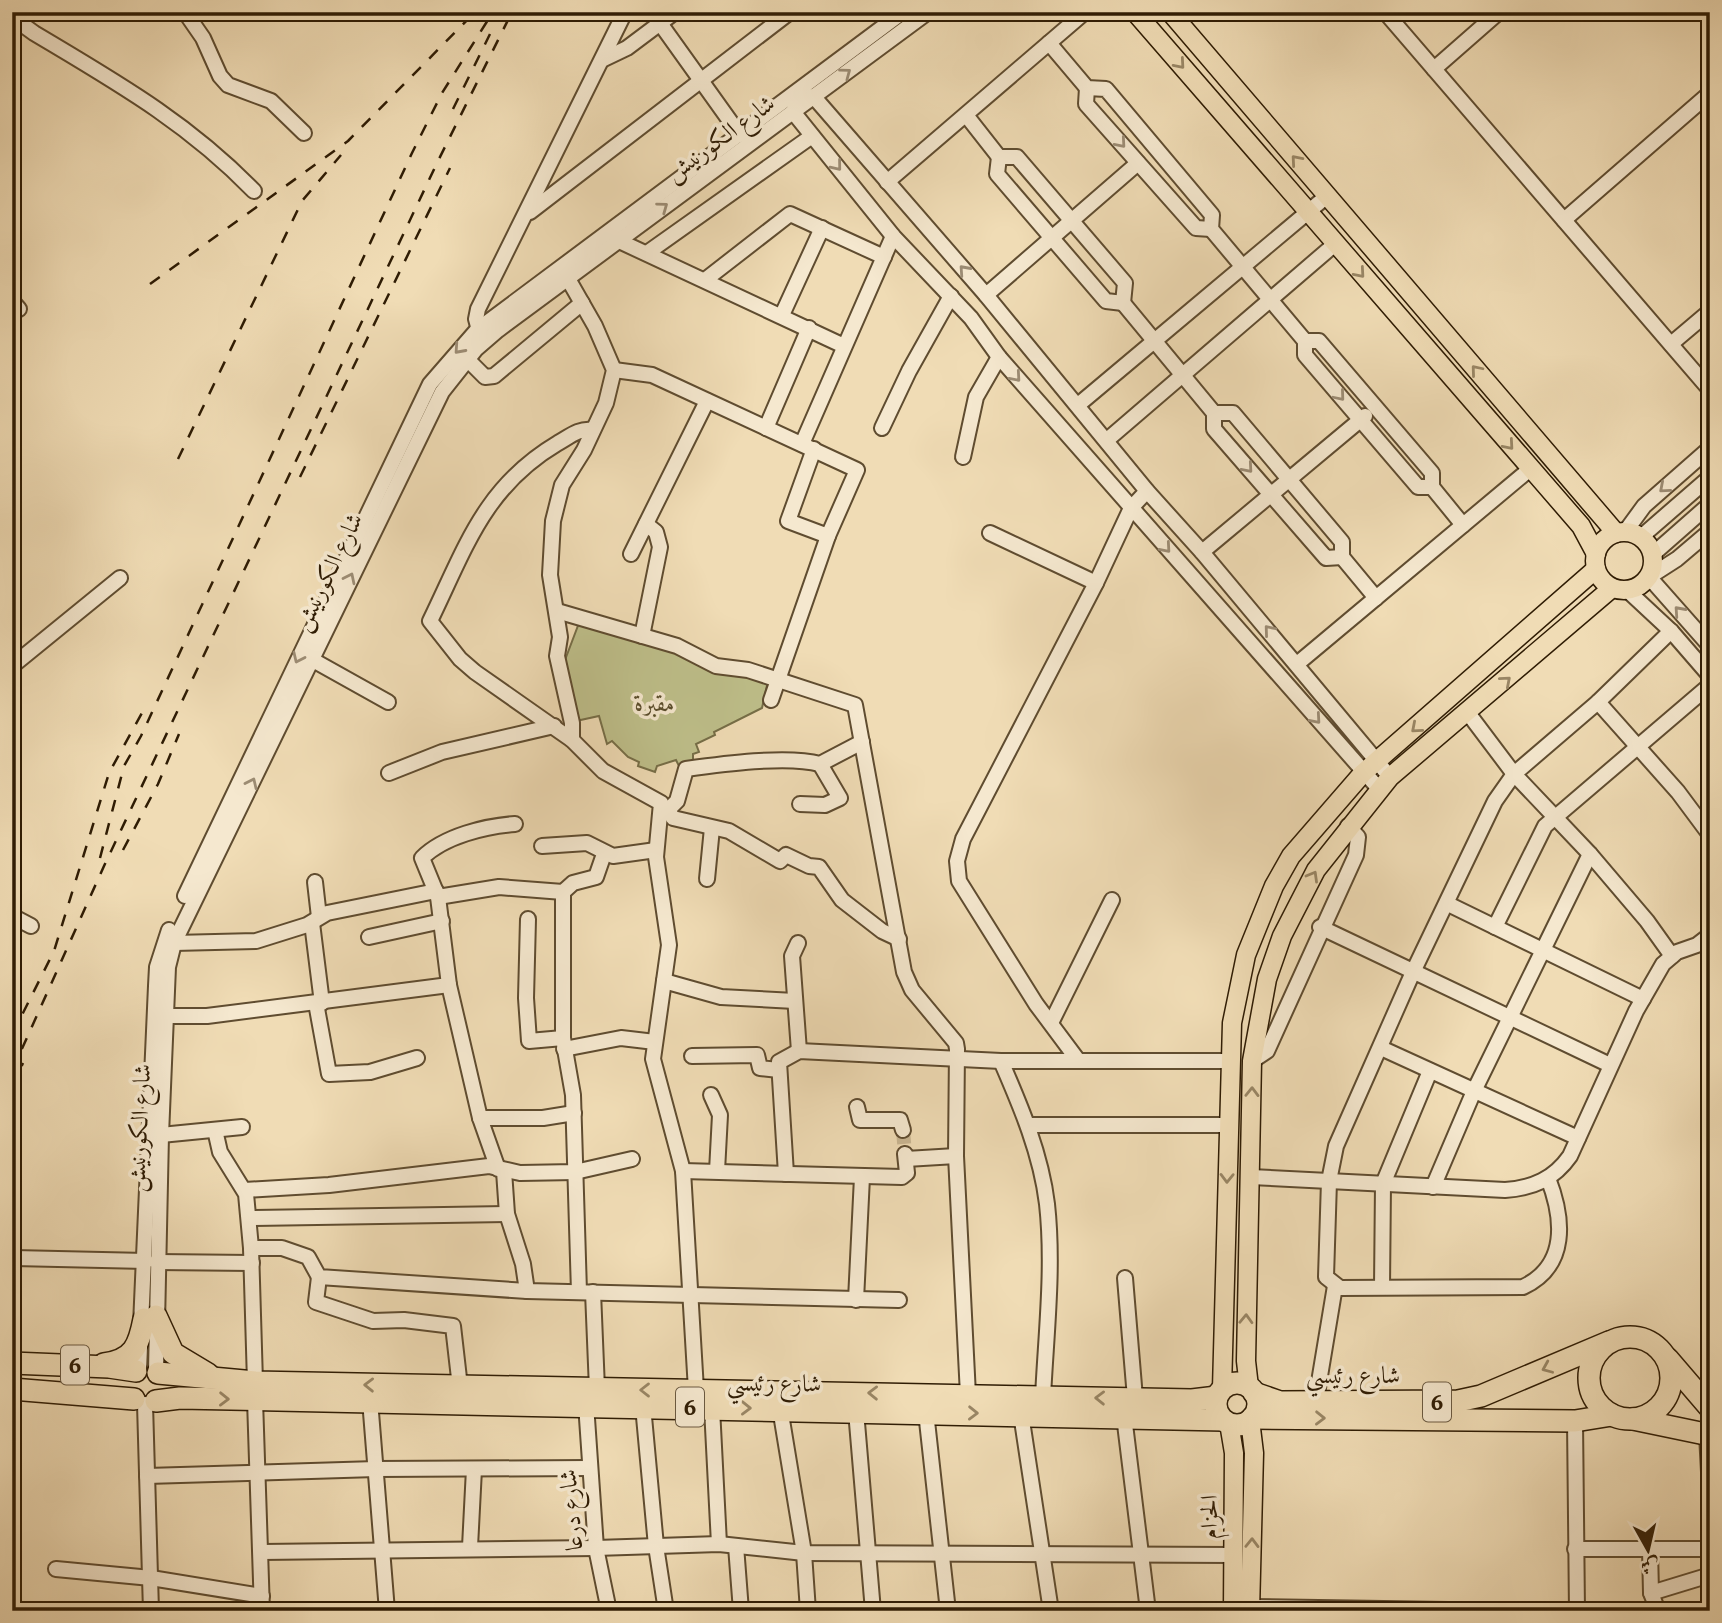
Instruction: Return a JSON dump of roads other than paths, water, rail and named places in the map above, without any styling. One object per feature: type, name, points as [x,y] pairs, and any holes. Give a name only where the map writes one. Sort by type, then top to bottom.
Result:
[{"type":"highway","points":[[79,1366],[127,1358],[138,1346],[150,1317]]},
{"type":"highway","points":[[150,1317],[180,1359],[198,1371],[248,1388]]},
{"type":"highway","name":"شارع رئيسي","points":[[12,1388],[145,1401],[248,1388],[460,1387],[592,1397],[643,1406],[702,1399],[780,1408],[1021,1414],[1192,1400],[1220,1393],[1236,1383],[1280,1402],[1432,1402],[1470,1399],[1627,1336],[1650,1342],[1663,1353],[1710,1408]]},
{"type":"highway","points":[[1609,1342],[1600,1349],[1590,1364],[1590,1388],[1598,1404],[1622,1417]]},
{"type":"highway","name":"شارع رئيسي","points":[[12,1363],[147,1371],[248,1388],[370,1401],[968,1395],[1043,1397],[1239,1420],[1575,1421],[1648,1415],[1665,1398],[1671,1376],[1663,1353]]},
{"type":"highway","points":[[147,1371],[164,1389],[145,1401],[129,1383],[147,1371]]},
{"type":"highway","points":[[1575,1421],[1579,1403],[1590,1388]]},
{"type":"highway","points":[[1220,1393],[1217,1409],[1239,1420],[1257,1405],[1252,1390]]},
{"type":"highway","name":"شارع رئيسي","points":[[1622,1417],[1708,1435]]},
{"type":"main road","points":[[1135,12],[1581,526],[1605,584],[1620,589],[1640,586],[1649,577],[1652,555],[1627,534],[1327,196],[1170,12]]},
{"type":"main road","points":[[1220,1393],[1234,1007],[1242,970],[1280,873],[1363,773],[1596,561],[1603,541],[1627,534]]},
{"type":"main road","points":[[1252,1390],[1245,1361],[1252,1061],[1267,979],[1282,936],[1316,870],[1348,826],[1385,784],[1620,589]]},
{"type":"main road","points":[[1230,1061],[1252,1061]]},
{"type":"main road","points":[[1239,1420],[1254,1453],[1244,1609]]},
{"type":"main road","name":"الحزام","points":[[1239,1420],[1234,1441],[1233,1555],[1244,1609]]},
{"type":"street","points":[[185,12],[203,38],[220,76],[228,85],[271,101],[304,133]]},
{"type":"street","points":[[481,335],[478,309],[625,12]]},
{"type":"street","points":[[604,59],[627,48],[656,18],[675,12]]},
{"type":"street","points":[[526,214],[790,12]]},
{"type":"street","name":"شارع الكورنيش","points":[[152,1261],[161,1135],[157,967],[166,938],[430,384],[481,335],[904,12]]},
{"type":"street","name":"شارع الكورنيش","points":[[147,1371],[159,1064],[166,1016],[168,967],[174,943],[442,393],[481,335],[567,277],[794,113],[928,12]]},
{"type":"street","points":[[887,183],[1085,12]]},
{"type":"street","points":[[1385,12],[1710,390]]},
{"type":"street","points":[[1434,69],[1499,12]]},
{"type":"street","points":[[12,17],[173,118],[219,155],[254,191]]},
{"type":"street","points":[[656,18],[740,135]]},
{"type":"street","points":[[1049,43],[1087,88],[1086,104],[1196,228],[1211,229]]},
{"type":"street","points":[[1087,88],[1106,89],[1212,215],[1211,229],[1305,341],[1305,355],[1418,487],[1432,487]]},
{"type":"street","points":[[796,93],[814,97],[986,295],[1147,491],[1202,552],[1378,761],[1385,784],[1363,773],[999,357],[951,296],[893,236],[794,113],[796,93]]},
{"type":"street","points":[[1564,220],[1710,93]]},
{"type":"street","points":[[966,115],[999,157],[997,174],[1106,301],[1122,303],[1214,413],[1214,429],[1326,558],[1342,557]]},
{"type":"street","points":[[646,253],[812,136]]},
{"type":"street","points":[[999,157],[1017,156],[1072,220],[1125,283],[1122,303]]},
{"type":"street","points":[[986,295],[1138,163]]},
{"type":"street","points":[[1078,405],[1327,196]]},
{"type":"street","points":[[705,280],[790,214],[884,257]]},
{"type":"street","points":[[782,315],[822,228]]},
{"type":"street","points":[[828,536],[788,521],[808,446],[844,346],[893,236]]},
{"type":"street","points":[[617,240],[844,346]]},
{"type":"street","points":[[1107,440],[1335,244]]},
{"type":"street","points":[[567,277],[614,370],[608,396],[562,485],[553,521],[550,575],[560,637],[557,656],[572,723],[572,740]]},
{"type":"street","points":[[882,428],[915,359],[951,296]]},
{"type":"street","points":[[467,359],[485,377],[495,376],[582,303]]},
{"type":"street","points":[[1671,345],[1710,311]]},
{"type":"street","points":[[766,428],[809,328]]},
{"type":"street","points":[[1305,341],[1319,341],[1376,407],[1432,473],[1432,487],[1463,525]]},
{"type":"street","points":[[962,457],[976,397],[999,357]]},
{"type":"street","points":[[614,370],[652,374],[856,470],[828,536],[771,700]]},
{"type":"street","points":[[631,554],[707,401]]},
{"type":"street","points":[[1202,552],[1376,407]]},
{"type":"street","points":[[1214,413],[1233,412],[1342,542],[1342,557],[1376,598]]},
{"type":"street","points":[[592,430],[579,431],[552,447],[520,469],[498,492],[481,516],[430,621],[475,672],[524,709],[554,726],[603,771],[661,803],[673,818],[729,831],[780,861],[786,855],[810,866],[819,867],[842,901],[882,931],[899,939]]},
{"type":"street","points":[[1627,534],[1644,506],[1710,448]]},
{"type":"street","points":[[1297,664],[1530,469]]},
{"type":"street","points":[[1627,534],[1710,477]]},
{"type":"street","points":[[1077,1059],[959,881],[957,862],[963,839],[1096,583],[1131,508],[1147,491]]},
{"type":"street","points":[[1652,555],[1710,503]]},
{"type":"street","points":[[642,636],[660,547],[656,532],[646,524]]},
{"type":"street","points":[[1710,531],[1677,559],[1649,577],[1710,646]]},
{"type":"street","points":[[990,533],[1096,583]]},
{"type":"street","points":[[12,666],[120,578]]},
{"type":"street","points":[[1620,589],[1671,631],[1710,676]]},
{"type":"street","points":[[556,611],[677,646],[716,666],[748,670],[855,705],[907,982],[956,1043],[956,1156],[968,1395]]},
{"type":"street","points":[[1548,1178],[1557,1210],[1558,1247],[1551,1265],[1535,1281],[1523,1287],[1335,1286],[1324,1273],[1329,1181],[1336,1146],[1413,971],[1448,904],[1494,801],[1514,774],[1598,702],[1671,631]]},
{"type":"street","points":[[311,659],[388,702]]},
{"type":"street","points":[[1495,927],[1545,826],[1710,685]]},
{"type":"street","points":[[1598,702],[1678,792],[1710,835]]},
{"type":"street","points":[[1468,713],[1514,774],[1590,855],[1647,921],[1672,956]]},
{"type":"street","points":[[389,773],[442,752],[554,726]]},
{"type":"street","points":[[719,1544],[690,1294],[682,1171],[653,1059],[669,945],[656,850],[664,810],[677,801],[686,769],[746,763],[809,761],[820,764],[862,742]]},
{"type":"street","points":[[800,804],[825,805],[840,799],[820,764]]},
{"type":"street","points":[[515,824],[491,826],[429,850],[422,858],[437,894],[449,985],[480,1118],[501,1170],[507,1214],[523,1264],[527,1291]]},
{"type":"street","points":[[1252,1061],[1267,1051],[1320,927],[1356,855],[1358,837],[1348,826]]},
{"type":"street","points":[[707,879],[712,828]]},
{"type":"street","points":[[542,846],[587,843],[604,854],[656,850]]},
{"type":"street","points":[[174,943],[256,941],[315,920],[327,913],[437,894],[499,887],[563,892],[573,883],[596,877],[604,854]]},
{"type":"street","points":[[1433,1187],[1474,1091],[1590,855]]},
{"type":"street","points":[[315,882],[319,1003],[329,1074],[370,1072],[417,1058]]},
{"type":"street","name":"شارع درعا","points":[[563,892],[564,1043],[574,1113],[592,1397],[589,1468],[596,1548],[608,1611]]},
{"type":"street","points":[[1051,1023],[1112,901]]},
{"type":"street","points":[[1448,904],[1643,999]]},
{"type":"street","points":[[12,916],[31,926]]},
{"type":"street","points":[[528,919],[526,998],[529,1041],[564,1043],[621,1038],[655,1042]]},
{"type":"street","points":[[369,937],[442,921]]},
{"type":"street","points":[[1320,927],[1610,1065]]},
{"type":"street","points":[[1251,1177],[1516,1189],[1548,1178],[1566,1162],[1643,999],[1672,956],[1710,935]]},
{"type":"street","points":[[798,943],[792,956],[799,1051]]},
{"type":"street","points":[[664,981],[721,997],[795,1000]]},
{"type":"street","points":[[166,1016],[207,1016],[449,985]]},
{"type":"street","points":[[1381,1048],[1578,1138]]},
{"type":"street","points":[[786,1174],[779,1062],[799,1051],[1001,1061],[1230,1061]]},
{"type":"street","points":[[692,1056],[757,1055],[760,1068],[779,1070]]},
{"type":"street","points":[[1001,1061],[1028,1125],[1047,1204],[1049,1249],[1043,1397]]},
{"type":"street","points":[[1382,1287],[1383,1184],[1430,1071]]},
{"type":"street","points":[[711,1095],[720,1115],[717,1171]]},
{"type":"street","points":[[857,1107],[860,1120],[900,1120],[904,1130]]},
{"type":"street","points":[[480,1118],[543,1118],[574,1113]]},
{"type":"street","points":[[1028,1125],[1228,1125]]},
{"type":"street","points":[[161,1135],[242,1127]]},
{"type":"street","points":[[56,1569],[151,1578],[262,1603],[262,1552],[248,1388],[251,1248],[245,1190],[220,1152],[215,1130]]},
{"type":"street","points":[[682,1171],[904,1177],[906,1156],[956,1156]]},
{"type":"street","points":[[245,1190],[329,1185],[489,1166],[501,1170],[576,1172],[632,1159]]},
{"type":"street","points":[[856,1300],[862,1177]]},
{"type":"street","points":[[248,1218],[507,1214]]},
{"type":"street","points":[[251,1248],[282,1248],[308,1256],[319,1277],[316,1302],[373,1321],[404,1320],[453,1326],[460,1387]]},
{"type":"street","points":[[14,1258],[252,1263]]},
{"type":"street","points":[[319,1277],[527,1291],[899,1300]]},
{"type":"street","points":[[1125,1278],[1140,1554],[1148,1611]]},
{"type":"street","points":[[1316,1400],[1335,1286]]},
{"type":"street","points":[[145,1401],[151,1611]]},
{"type":"street","points":[[370,1401],[380,1552],[387,1611]]},
{"type":"street","points":[[643,1406],[656,1546],[666,1611]]},
{"type":"street","points":[[780,1408],[804,1553],[808,1611]]},
{"type":"street","points":[[856,1410],[873,1611]]},
{"type":"street","points":[[926,1412],[948,1611]]},
{"type":"street","points":[[1021,1414],[1051,1611]]},
{"type":"street","points":[[1575,1421],[1577,1611]]},
{"type":"street","points":[[1708,1435],[1710,1491]]},
{"type":"street","points":[[147,1476],[376,1469],[589,1468]]},
{"type":"street","points":[[470,1547],[474,1469]]},
{"type":"street","points":[[262,1552],[719,1544],[804,1553],[1233,1555]]},
{"type":"street","points":[[736,1546],[741,1611]]},
{"type":"street","points":[[1575,1549],[1710,1549]]},
{"type":"street","points":[[1650,1549],[1651,1593],[1658,1611]]},
{"type":"street","points":[[1651,1593],[1710,1574]]},
{"type":"street","points":[[1244,1609],[1513,1611]]},
{"type":"tunnel","points":[[903,1130],[905,1154]]},
{"type":"railway","points":[[150,284],[348,141],[475,12]]},
{"type":"railway","points":[[100,858],[124,766],[141,736],[412,153],[442,93],[493,12]]},
{"type":"railway","points":[[12,1071],[104,866],[437,163],[512,12]]},
{"type":"railway","points":[[453,109],[490,34]]},
{"type":"railway","points":[[178,459],[302,201],[341,155]]},
{"type":"railway","points":[[300,477],[450,168]]},
{"type":"railway","points":[[12,1035],[54,951],[109,773],[143,711]]},
{"type":"railway","points":[[123,850],[158,784],[179,734]]},
{"type":"railway","points":[[12,1088],[23,1063]]},
{"type":"park label","name":"مقبرة","points":[[655,703]]}]
